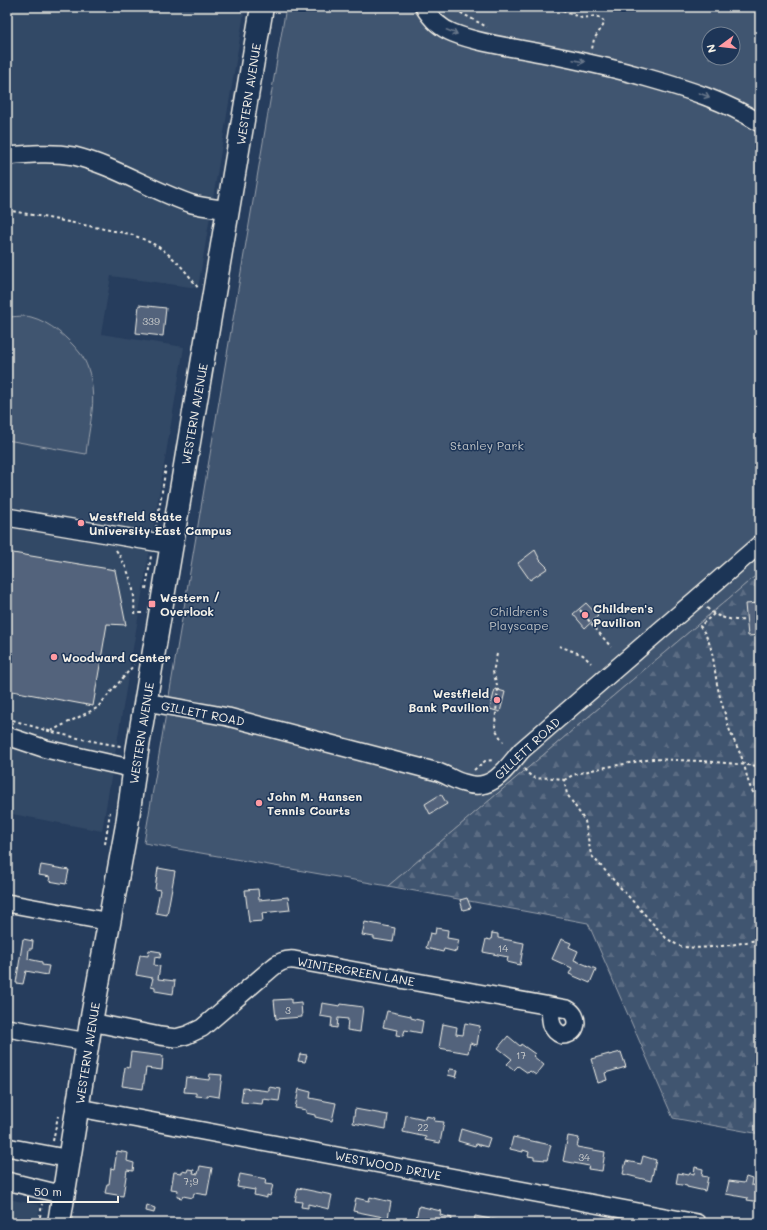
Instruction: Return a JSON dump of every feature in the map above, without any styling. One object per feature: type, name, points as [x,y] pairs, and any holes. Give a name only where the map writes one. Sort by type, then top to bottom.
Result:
[{"type":"main road","name":"WESTERN AVENUE","points":[[49,1222],[64,1195],[90,1032],[127,825],[134,769],[262,7]]},
{"type":"street","points":[[424,7],[433,19],[447,30],[465,37],[496,45],[594,64],[689,90],[733,108],[760,123]]},
{"type":"street","points":[[7,156],[36,154],[73,156],[101,165],[194,204],[228,210]]},
{"type":"street","points":[[7,517],[172,546]]},
{"type":"street","name":"GILLETT ROAD","points":[[146,702],[228,717],[438,772],[468,785],[489,783],[508,767],[522,750],[760,544]]},
{"type":"street","points":[[7,736],[46,749],[134,769]]},
{"type":"street","points":[[7,903],[110,922]]},
{"type":"street","name":"WINTERGREEN LANE","points":[[7,1028],[176,1038],[202,1028],[272,968],[288,959],[550,1006]]},
{"type":"street","name":"WESTWOOD DRIVE","points":[[79,1108],[697,1223]]},
{"type":"street","points":[[7,1147],[70,1159]]},
{"type":"street","points":[[7,1181],[64,1195]]},
{"type":"path","points":[[450,7],[484,25],[493,32],[496,37],[496,45]]},
{"type":"path","points":[[551,7],[582,18],[596,16],[602,19],[604,22],[603,26],[592,44],[594,64]]},
{"type":"path","points":[[7,210],[130,234],[144,239],[162,250],[198,288]]},
{"type":"path","points":[[114,547],[129,574],[135,598],[134,613],[142,614]]},
{"type":"path","points":[[689,606],[705,606],[714,614],[732,620],[746,620]]},
{"type":"path","points":[[580,610],[611,647]]},
{"type":"path","points":[[714,614],[700,626],[710,645],[718,685],[730,730],[744,765],[747,780],[751,790],[760,800]]},
{"type":"path","points":[[559,646],[583,655],[591,663]]},
{"type":"path","points":[[497,654],[494,672],[498,688],[495,725],[502,742]]},
{"type":"path","points":[[50,731],[97,708],[134,665]]},
{"type":"path","points":[[7,718],[50,731],[121,746]]},
{"type":"path","points":[[520,766],[529,776],[536,780],[554,778],[564,780],[573,775],[596,769],[652,759],[760,766]]},
{"type":"path","points":[[474,770],[485,762],[496,760]]},
{"type":"path","points":[[564,780],[567,794],[585,821],[591,855],[666,938],[679,945],[690,948],[702,948],[760,939]]},
{"type":"path","points":[[7,1222],[49,1222]]},
{"type":"shaded area","name":"Westfield State University East Campus","points":[[7,7],[245,7],[198,288],[111,276],[101,334],[184,347],[102,831],[7,813]]},
{"type":"shaded area","points":[[7,1199],[40,1205],[37,1223],[7,1223]]},
{"type":"green space","name":"Stanley Park","points":[[286,7],[760,7],[760,572],[388,886],[144,843]]},
{"type":"green space","points":[[28,316],[38,319],[52,327],[75,347],[87,365],[93,395],[86,454],[7,440],[7,317]]},
{"type":"green space","points":[[760,572],[760,1134],[673,1118],[588,923],[388,886]]},
{"type":"building","points":[[139,305],[166,308],[163,336],[136,333]]},
{"type":"building","points":[[535,550],[540,560],[548,568],[530,580],[518,563]]},
{"type":"building","name":"Woodward Center","points":[[7,552],[115,570],[126,625],[107,624],[93,706],[7,690]]},
{"type":"building","name":"Children's Pavilion","points":[[586,603],[598,616],[585,628],[573,614]]},
{"type":"building","points":[[760,603],[760,635],[748,636],[745,604]]},
{"type":"building","name":"Westfield Bank Pavilion","points":[[495,689],[505,692],[500,712],[490,709]]},
{"type":"building","points":[[441,794],[447,804],[430,814],[425,804]]},
{"type":"building","points":[[41,865],[69,870],[66,884],[49,881],[50,877],[39,875]]},
{"type":"building","points":[[158,868],[175,871],[167,915],[156,913],[160,890],[155,889]]},
{"type":"building","points":[[258,889],[259,900],[288,897],[290,910],[262,913],[263,921],[249,922],[245,890]]},
{"type":"building","points":[[467,898],[471,908],[463,910],[460,900]]},
{"type":"building","points":[[365,922],[395,928],[393,942],[374,939],[374,937],[362,935]]},
{"type":"building","points":[[436,928],[448,930],[447,938],[459,940],[456,952],[444,949],[443,952],[426,948],[430,933],[435,934]]},
{"type":"building","points":[[492,933],[498,934],[498,938],[524,943],[520,965],[507,962],[508,957],[483,952],[486,939],[491,940]]},
{"type":"building","points":[[23,939],[33,941],[32,949],[29,949],[28,959],[42,962],[42,965],[49,966],[47,975],[26,971],[23,984],[16,983]]},
{"type":"building","points":[[561,939],[571,943],[569,947],[578,951],[574,960],[596,969],[590,983],[569,974],[572,968],[552,959]]},
{"type":"building","points":[[149,950],[161,952],[160,958],[155,957],[154,965],[160,966],[158,979],[175,981],[173,994],[155,991],[155,987],[151,986],[153,978],[136,975],[140,955],[148,956]]},
{"type":"building","points":[[291,999],[291,1003],[301,1002],[302,1017],[276,1019],[274,1000]]},
{"type":"building","points":[[322,1003],[340,1006],[341,1004],[363,1007],[360,1032],[347,1030],[348,1019],[338,1018],[337,1028],[331,1027],[332,1018],[320,1016]]},
{"type":"building","points":[[387,1011],[411,1016],[411,1018],[423,1021],[421,1033],[405,1030],[403,1036],[396,1035],[397,1030],[383,1027]]},
{"type":"building","points":[[465,1023],[480,1026],[477,1045],[470,1043],[468,1053],[439,1048],[443,1024],[457,1027],[456,1034],[463,1035]]},
{"type":"building","points":[[508,1036],[520,1046],[521,1044],[535,1054],[533,1056],[544,1065],[536,1075],[530,1071],[528,1073],[518,1066],[514,1070],[507,1064],[512,1059],[498,1048]]},
{"type":"building","points":[[131,1052],[163,1056],[162,1070],[146,1068],[143,1089],[122,1086],[125,1067],[129,1068]]},
{"type":"building","points":[[621,1052],[626,1067],[605,1073],[607,1080],[598,1083],[591,1059]]},
{"type":"building","points":[[300,1054],[307,1055],[305,1062],[298,1061]]},
{"type":"building","points":[[450,1069],[458,1070],[456,1077],[448,1075]]},
{"type":"building","points":[[210,1074],[222,1075],[219,1097],[207,1095],[207,1097],[196,1096],[196,1093],[184,1092],[186,1077],[209,1080]]},
{"type":"building","points":[[269,1087],[281,1089],[279,1101],[263,1099],[262,1104],[241,1102],[243,1088],[269,1091]]},
{"type":"building","points":[[299,1089],[311,1092],[310,1098],[336,1103],[332,1121],[315,1117],[315,1115],[306,1113],[306,1110],[295,1108]]},
{"type":"building","points":[[355,1109],[388,1115],[386,1129],[353,1123]]},
{"type":"building","points":[[406,1115],[425,1119],[426,1116],[435,1118],[434,1121],[444,1122],[440,1143],[425,1140],[426,1137],[403,1132]]},
{"type":"building","points":[[461,1129],[490,1138],[487,1147],[476,1144],[475,1146],[458,1141]]},
{"type":"building","points":[[568,1136],[579,1138],[577,1147],[605,1152],[602,1171],[588,1169],[589,1166],[563,1161]]},
{"type":"building","points":[[513,1137],[551,1145],[547,1160],[534,1159],[534,1157],[528,1156],[529,1152],[523,1150],[523,1152],[510,1149]]},
{"type":"building","points":[[117,1151],[128,1153],[127,1161],[134,1163],[133,1171],[127,1170],[123,1196],[105,1193],[107,1184],[109,1184],[111,1168],[114,1169]]},
{"type":"building","points":[[643,1156],[656,1160],[651,1181],[623,1174],[626,1161],[641,1164]]},
{"type":"building","points":[[200,1166],[212,1168],[207,1195],[194,1193],[193,1198],[183,1196],[182,1198],[177,1197],[178,1190],[171,1189],[174,1172],[187,1172],[188,1169],[194,1170],[193,1173],[198,1174]]},
{"type":"building","points":[[695,1167],[703,1169],[702,1176],[708,1177],[705,1191],[676,1184],[678,1173],[689,1175],[690,1173],[694,1174]]},
{"type":"building","points":[[240,1174],[266,1179],[265,1184],[273,1185],[270,1196],[267,1195],[267,1198],[254,1195],[255,1190],[237,1187]]},
{"type":"building","points":[[746,1177],[752,1179],[751,1185],[760,1186],[760,1202],[726,1194],[729,1181],[744,1183]]},
{"type":"building","points":[[298,1188],[332,1195],[329,1209],[308,1204],[308,1208],[301,1207],[302,1202],[295,1201]]},
{"type":"building","points":[[370,1197],[391,1202],[388,1218],[353,1211],[356,1198],[369,1201]]},
{"type":"building","points":[[147,1205],[155,1208],[154,1213],[146,1211]]},
{"type":"building","points":[[419,1206],[441,1211],[440,1215],[452,1218],[451,1223],[415,1223]]},
{"type":"building","points":[[475,1216],[511,1223],[474,1223]]},
{"type":"place","name":"Westfield State University East Campus","points":[[81,523]]},
{"type":"place","name":"Western / Overlook","points":[[152,604]]},
{"type":"place","name":"Children's Pavilion","points":[[585,615]]},
{"type":"place","name":"Woodward Center","points":[[54,657]]},
{"type":"place","name":"Westfield Bank Pavilion","points":[[497,700]]},
{"type":"place","name":"John M. Hansen Tennis Courts","points":[[259,803]]},
{"type":"park label","name":"Children's Playscape","points":[[519,618]]}]
